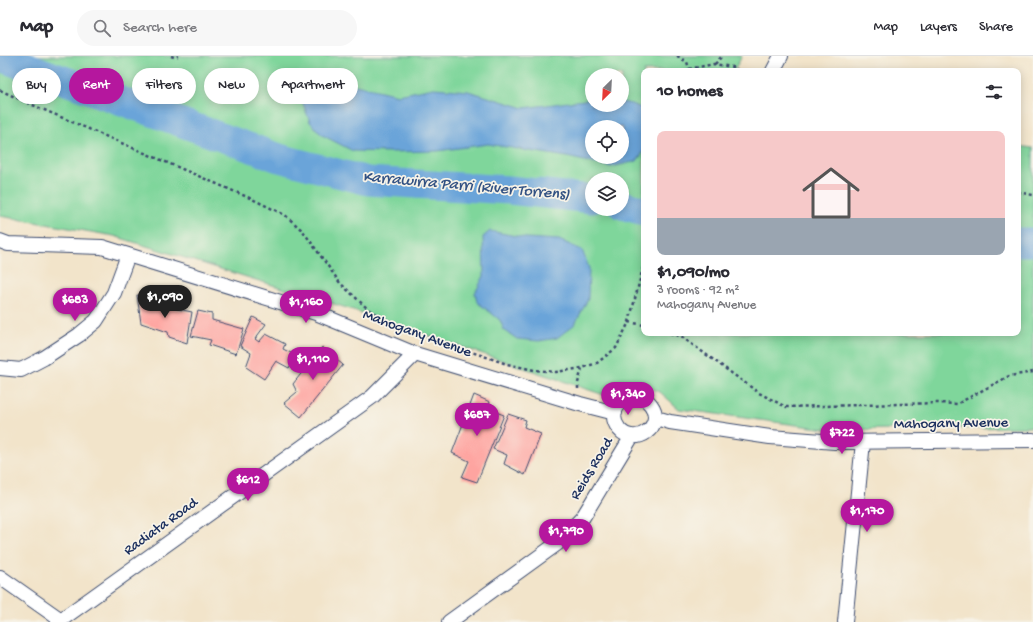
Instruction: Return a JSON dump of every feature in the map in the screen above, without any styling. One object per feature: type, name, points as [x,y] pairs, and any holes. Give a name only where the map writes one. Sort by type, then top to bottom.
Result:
[{"type":"street","points":[[775,68],[781,56]]},
{"type":"street","name":"Mahogany Avenue","points":[[0,241],[8,244],[102,247],[316,313],[415,354],[580,404],[615,413]]},
{"type":"street","points":[[0,368],[21,370],[44,358],[79,335],[96,321],[114,293],[128,255]]},
{"type":"street","name":"Radiata Road","points":[[60,621],[372,397],[415,354]]},
{"type":"street","points":[[639,396],[650,403],[656,418],[652,427],[648,431],[638,436],[632,436],[620,431],[615,420],[615,413],[617,407],[626,398],[639,396]]},
{"type":"street","name":"Mahogany Avenue","points":[[656,418],[670,422],[770,438],[835,442],[1033,440]]},
{"type":"street","name":"Reids Road","points":[[450,622],[558,543],[583,517],[632,436]]},
{"type":"street","points":[[845,622],[863,442]]},
{"type":"street","points":[[0,577],[60,621]]},
{"type":"path","points":[[171,56],[178,56]]},
{"type":"path","points":[[677,56],[687,62],[689,68]]},
{"type":"path","points":[[714,64],[722,56]]},
{"type":"path","points":[[698,68],[714,64],[734,68]]},
{"type":"path","points":[[0,90],[252,199],[285,215],[303,231],[340,284],[369,310],[404,329],[507,364],[556,372],[582,368],[597,363],[616,348],[629,322],[641,275]]},
{"type":"path","points":[[1021,193],[1033,195]]},
{"type":"path","points":[[629,322],[641,325]]},
{"type":"path","points":[[679,336],[759,393],[786,407],[958,404],[1009,376],[1033,372]]},
{"type":"path","points":[[580,404],[578,383],[582,368]]},
{"type":"green space","points":[[0,56],[742,56],[736,68],[641,68],[641,336],[1021,336],[1021,146],[1033,148],[1033,427],[833,430],[679,409],[660,392],[638,384],[623,392],[604,395],[350,309],[114,236],[0,216]]},
{"type":"water","points":[[358,86],[398,95],[434,88],[468,91],[524,108],[585,100],[585,112],[629,112],[629,104],[641,108],[641,155],[637,161],[629,163],[629,120],[585,120],[585,161],[488,144],[437,151],[353,151],[322,135],[310,122],[303,104],[358,104]]},
{"type":"water","points":[[598,164],[624,164],[611,167]]},
{"type":"water","points":[[490,231],[526,238],[559,240],[582,250],[589,268],[588,299],[575,324],[557,338],[539,341],[517,339],[504,330],[500,320],[477,302],[475,293],[484,276],[483,237]]},
{"type":"building","points":[[137,295],[153,298],[153,304],[192,312],[187,343],[169,337],[168,332],[141,323]]},
{"type":"building","points":[[198,311],[212,314],[212,320],[244,329],[236,354],[209,345],[211,340],[191,336]]},
{"type":"building","points":[[253,317],[266,324],[255,339],[259,342],[266,334],[285,344],[283,349],[297,356],[289,368],[276,361],[264,379],[246,367],[251,353],[240,346]]},
{"type":"building","points":[[322,347],[343,365],[301,417],[284,403],[297,392],[293,384]]},
{"type":"building","points":[[474,395],[490,402],[488,409],[504,415],[477,482],[462,477],[469,461],[452,453]]},
{"type":"building","points":[[508,414],[526,420],[524,427],[541,434],[525,475],[504,464],[507,455],[493,449]]},
{"type":"waterway","name":"Karrawirra Parri (River Torrens)","points":[[0,57],[279,158],[368,181],[509,190],[585,198]]},
{"type":"waterway","name":"Karrawirra Parri (River Torrens)","points":[[629,207],[641,210]]},
{"type":"waterway","name":"Karrawirra Parri (River Torrens)","points":[[1021,242],[1033,242]]}]
